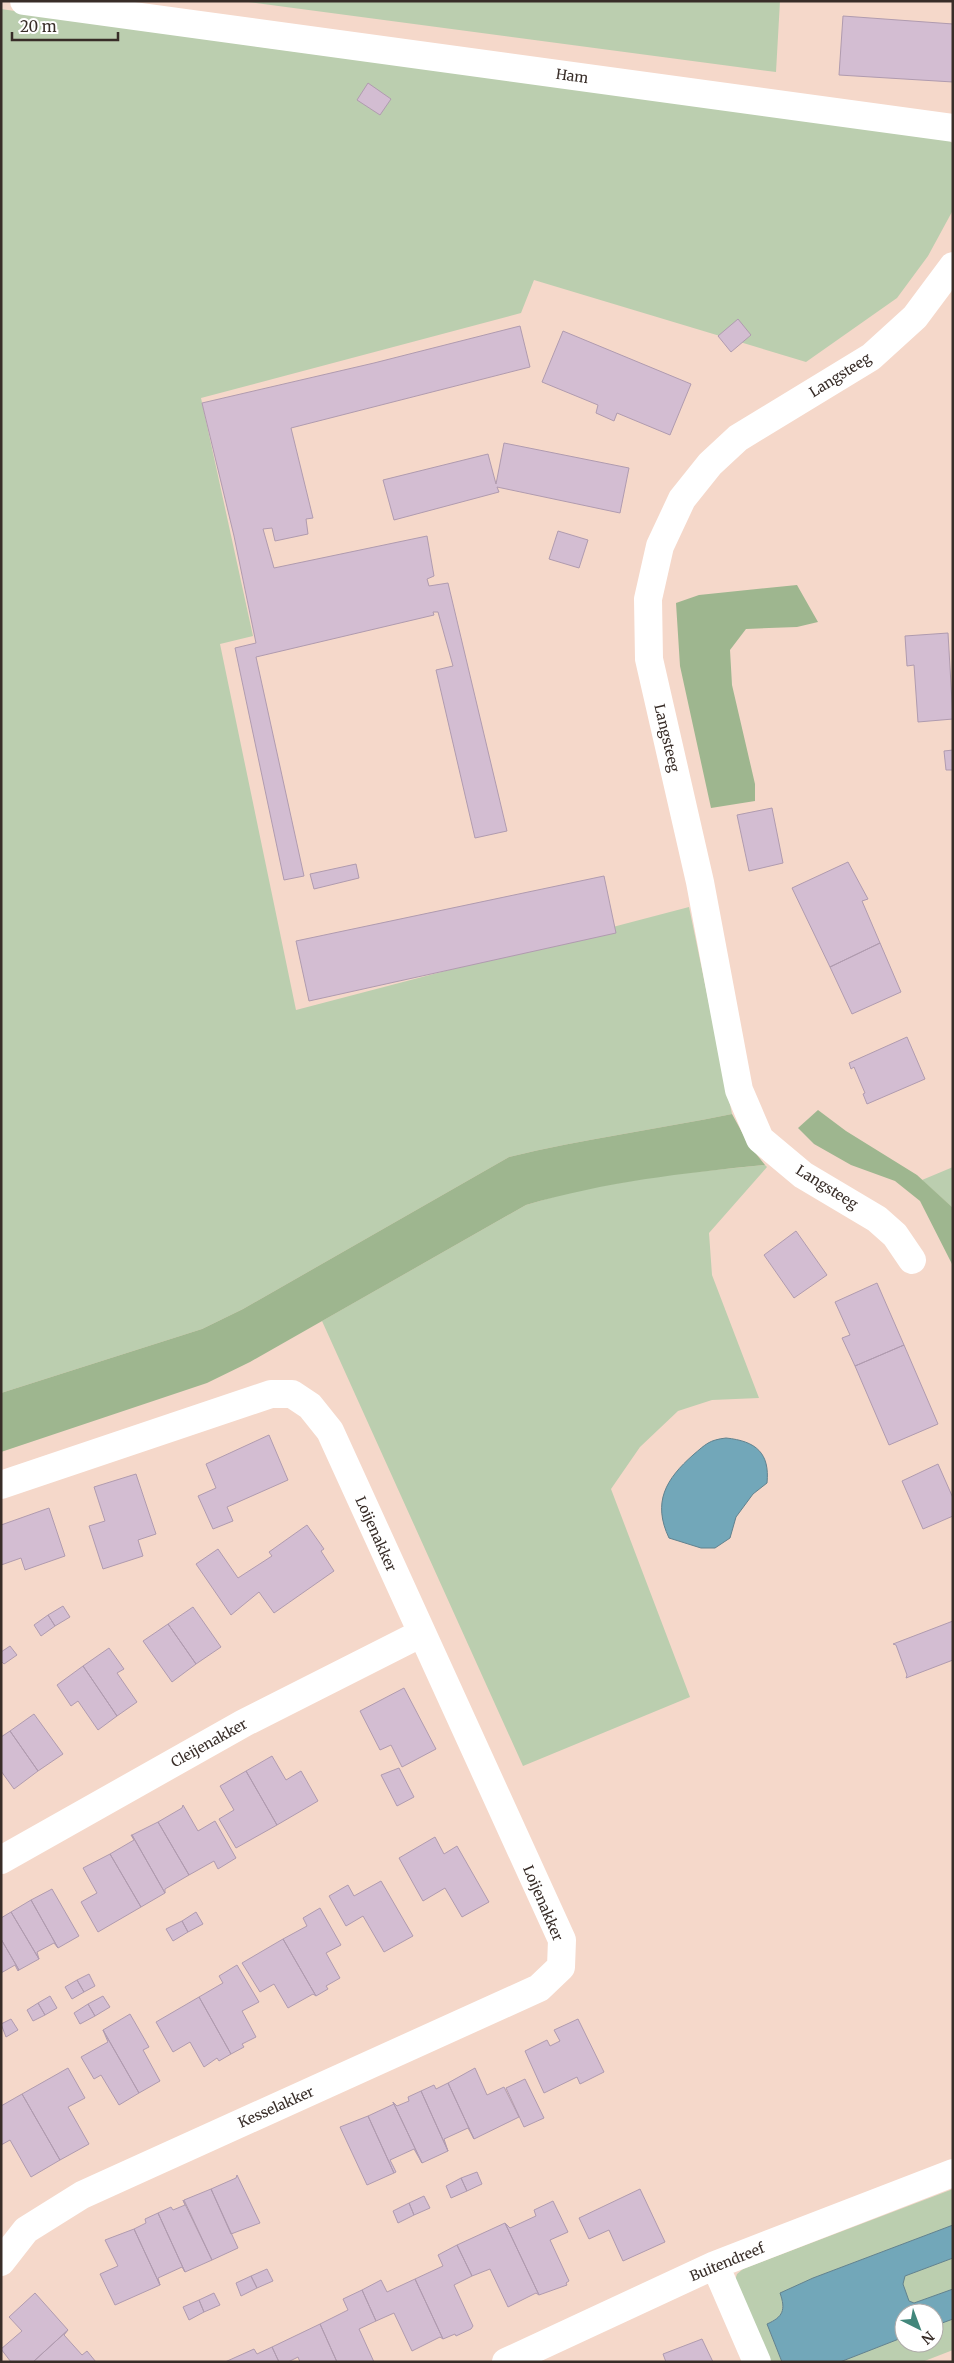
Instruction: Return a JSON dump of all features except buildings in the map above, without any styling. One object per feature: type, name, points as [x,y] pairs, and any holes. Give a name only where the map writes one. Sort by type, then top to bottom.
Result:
[{"type":"street","name":"Ham","points":[[24,1],[194,13],[953,128]]},
{"type":"street","name":"Langsteeg","points":[[912,1260],[895,1235],[877,1218],[803,1175],[760,1139],[739,1090],[700,882],[649,659],[648,599],[660,546],[682,499],[710,464],[738,438],[871,357],[914,318],[953,266]]},
{"type":"street","name":"Loijenakker","points":[[1,1485],[271,1394],[292,1394],[310,1406],[330,1431],[420,1634],[562,1940],[561,1967]]},
{"type":"street","name":"Cleijenakker","points":[[1,1860],[244,1722],[420,1634]]},
{"type":"street","name":"Kesselakker","points":[[1,2262],[26,2230],[82,2195],[538,1988],[561,1967]]},
{"type":"street","name":"Buitendreef","points":[[506,2362],[715,2265],[953,2173]]},
{"type":"street","points":[[715,2265],[757,2362]]},
{"type":"green space","points":[[241,1],[780,1],[776,72]]},
{"type":"green space","points":[[1,9],[269,48],[947,138],[953,144],[953,210],[928,256],[897,298],[806,362],[534,280],[521,313],[201,398],[253,636],[220,644],[296,1010],[689,907],[732,1114],[509,1157],[243,1309],[202,1329],[1,1393]]},
{"type":"green space","points":[[797,585],[818,622],[797,627],[746,629],[730,650],[732,685],[755,784],[755,801],[711,808],[680,666],[676,603],[699,595]]},
{"type":"green space","points":[[818,1110],[846,1131],[917,1175],[952,1207],[953,1266],[920,1201],[895,1181],[851,1165],[814,1144],[798,1128]]},
{"type":"green space","points":[[732,1114],[749,1145],[765,1165],[615,1184],[526,1205],[250,1362],[207,1383],[1,1452],[1,1393],[202,1329],[243,1309],[509,1157]]},
{"type":"green space","points":[[765,1165],[767,1167],[709,1233],[712,1275],[759,1398],[712,1400],[678,1411],[640,1447],[611,1489],[690,1697],[523,1766],[322,1321],[526,1205],[577,1190],[666,1175]]},
{"type":"green space","points":[[953,1167],[953,1208],[922,1180]]},
{"type":"green space","points":[[953,2189],[953,2225],[813,2278],[780,2293],[783,2304],[782,2312],[777,2319],[767,2324],[782,2362],[766,2362],[734,2283],[737,2274],[743,2269]]},
{"type":"green space","points":[[953,2258],[953,2289],[914,2303],[909,2302],[902,2284],[905,2276]]},
{"type":"green space","points":[[953,2319],[953,2350],[922,2362],[840,2362],[894,2341],[894,2353],[944,2353],[944,2322]]},
{"type":"water","points":[[726,1438],[745,1442],[759,1450],[766,1464],[767,1483],[753,1494],[736,1517],[730,1538],[715,1548],[701,1548],[669,1538],[664,1525],[662,1502],[669,1482],[675,1473],[705,1445],[712,1441]]},
{"type":"water","points":[[953,2225],[953,2258],[905,2276],[903,2284],[909,2301],[914,2303],[894,2303],[894,2341],[840,2362],[782,2362],[767,2324],[777,2319],[782,2312],[783,2304],[780,2293],[813,2278]]},
{"type":"water","points":[[953,2289],[953,2319],[944,2322],[944,2303],[914,2303]]}]
